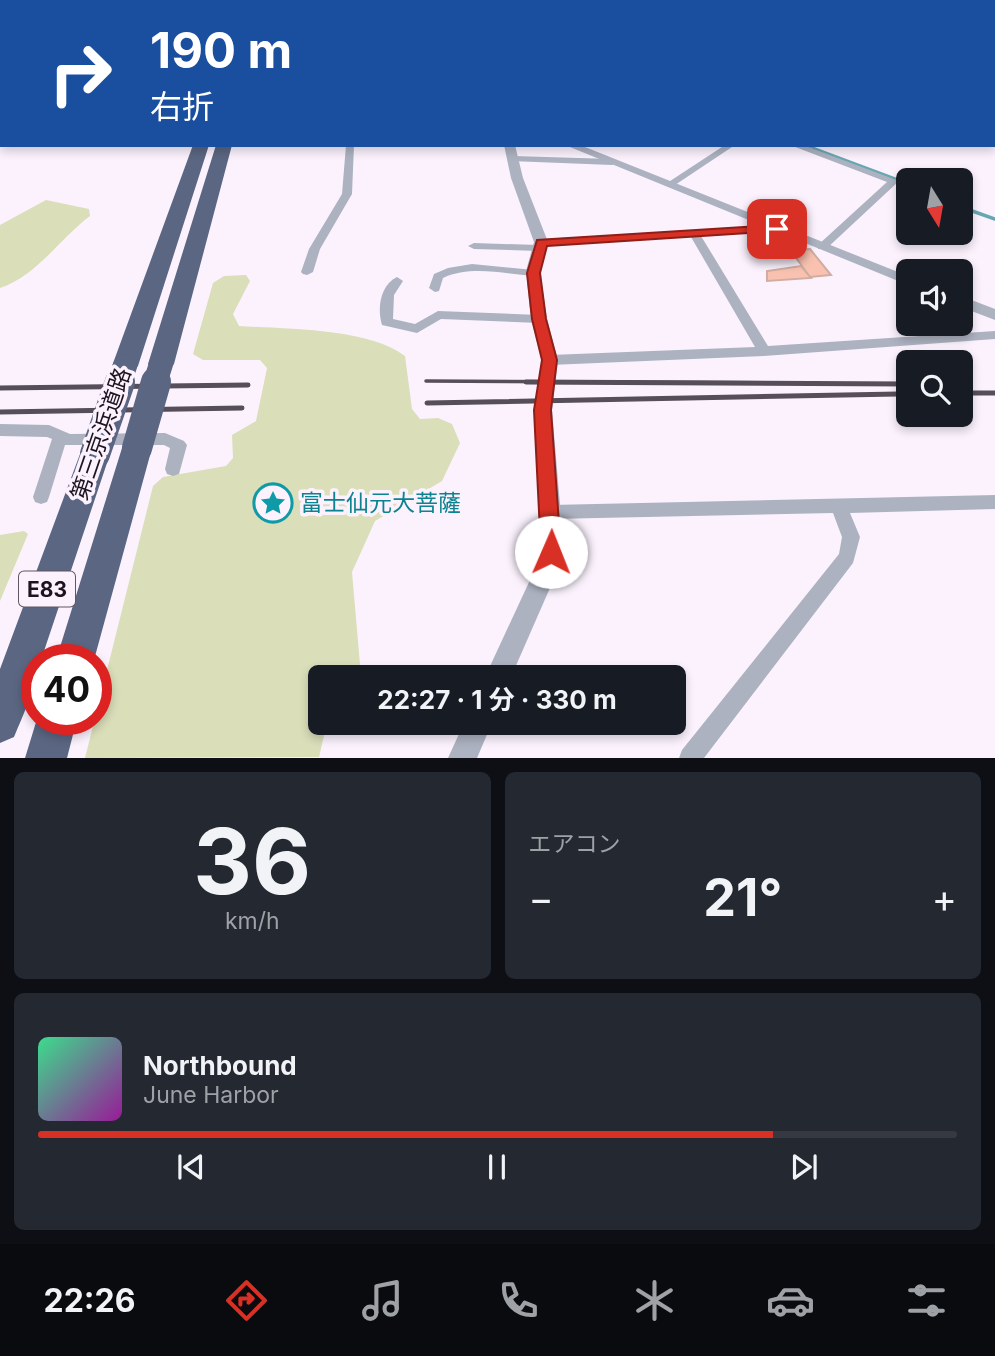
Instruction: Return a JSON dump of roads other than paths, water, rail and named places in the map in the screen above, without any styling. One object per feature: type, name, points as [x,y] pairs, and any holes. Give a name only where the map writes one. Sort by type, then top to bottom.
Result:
[{"type":"highway","name":"第三京浜道路","points":[[0,723],[201,147]]},
{"type":"highway","name":"第三京浜道路","points":[[80,644],[223,147]]},
{"type":"highway","points":[[46,758],[52,735]]},
{"type":"street","points":[[307,272],[312,248],[347,195],[349,184],[346,158],[349,147]]},
{"type":"street","points":[[575,147],[896,276]]},
{"type":"street","points":[[669,185],[728,147]]},
{"type":"street","points":[[800,147],[894,181],[822,247]]},
{"type":"street","points":[[503,665],[551,552],[551,512],[543,410],[550,360],[539,319],[534,273],[540,245],[511,152],[612,162]]},
{"type":"street","points":[[474,246],[540,245],[777,229]]},
{"type":"street","points":[[694,233],[764,351]]},
{"type":"street","points":[[435,288],[438,276],[445,271],[486,269],[534,273]]},
{"type":"street","points":[[397,281],[391,286],[386,300],[387,322],[417,329],[438,315],[539,319]]},
{"type":"street","points":[[973,307],[995,315]]},
{"type":"street","points":[[550,360],[764,351],[995,335]]},
{"type":"street","points":[[0,430],[49,431],[68,440],[164,439],[179,445],[173,469]]},
{"type":"street","points":[[41,497],[60,437]]},
{"type":"street","points":[[551,512],[995,502]]},
{"type":"street","points":[[690,758],[847,557],[851,537],[839,505]]},
{"type":"street","points":[[462,758],[473,735]]},
{"type":"waterway","points":[[809,147],[896,180]]},
{"type":"waterway","points":[[973,211],[995,219]]},
{"type":"railway","points":[[426,381],[807,383]]},
{"type":"railway","points":[[526,382],[896,384]]},
{"type":"railway","points":[[0,388],[248,385]]},
{"type":"railway","points":[[973,393],[995,393]]},
{"type":"railway","points":[[427,403],[896,394]]},
{"type":"railway","points":[[0,412],[242,408]]},
{"type":"place","name":"富士仙元大菩薩","points":[[273,503]]}]
